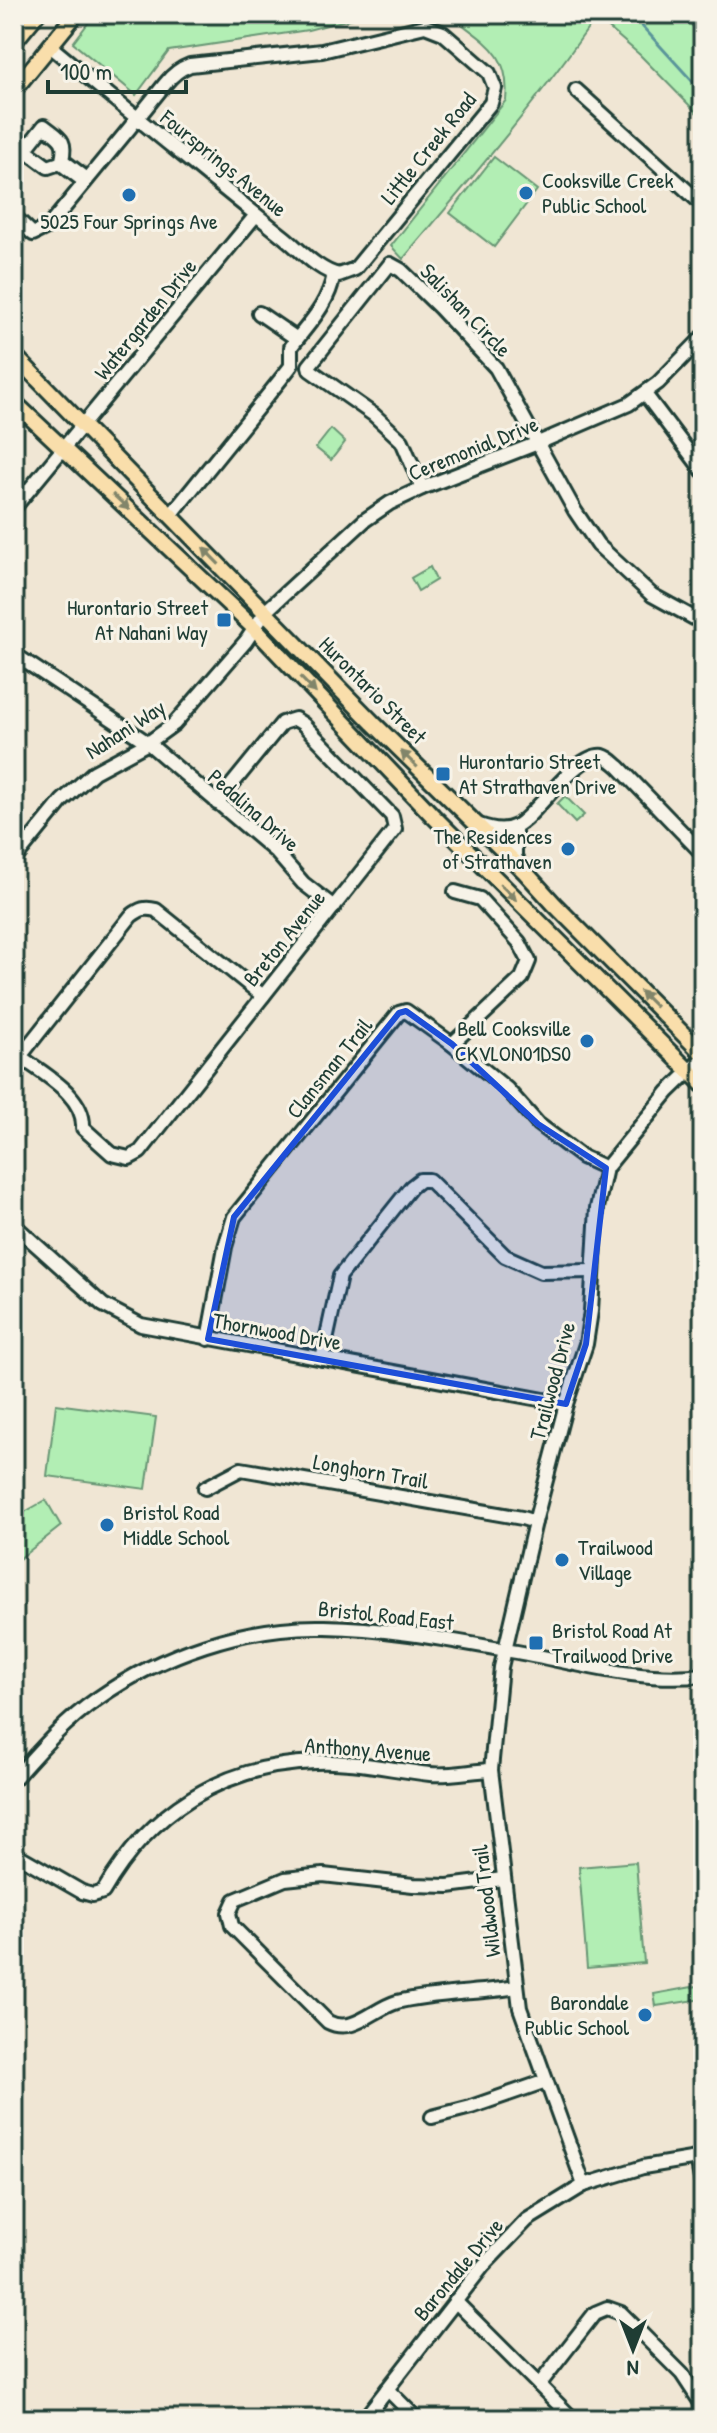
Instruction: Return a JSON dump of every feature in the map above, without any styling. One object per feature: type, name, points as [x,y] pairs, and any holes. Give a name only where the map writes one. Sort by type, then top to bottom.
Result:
[{"type":"main road","points":[[14,42],[37,14]]},
{"type":"main road","points":[[14,90],[76,14]]},
{"type":"main road","name":"Hurontario Street","points":[[14,355],[703,1056]]},
{"type":"main road","name":"Hurontario Street","points":[[14,402],[254,628],[443,827],[703,1085]]},
{"type":"street","name":"Little Creek Road","points":[[14,216],[33,234],[43,231],[170,77],[190,65],[322,51],[415,27],[430,27],[443,33],[491,75],[495,86],[493,99],[355,269],[337,275]]},
{"type":"street","name":"Foursprings Avenue","points":[[50,46],[256,215],[337,275]]},
{"type":"street","points":[[576,90],[703,205]]},
{"type":"street","points":[[44,126],[62,141],[65,148],[62,160],[86,181],[60,163],[48,167],[25,150],[44,126]]},
{"type":"street","name":"Watergarden Drive","points":[[14,508],[256,215]]},
{"type":"street","name":"Salishan Circle","points":[[422,488],[402,441],[374,415],[310,370],[309,366],[390,264],[395,265],[440,308],[496,368],[538,443]]},
{"type":"street","points":[[171,515],[291,366],[291,347],[322,308],[337,275]]},
{"type":"street","points":[[259,313],[297,339]]},
{"type":"street","name":"Ceremonial Drive","points":[[254,628],[266,611],[365,520],[390,503],[610,414],[645,394],[703,337]]},
{"type":"street","points":[[645,394],[703,471]]},
{"type":"street","points":[[538,443],[575,511],[598,545],[652,595],[703,623]]},
{"type":"street","name":"Nahani Way","points":[[14,860],[62,801],[94,772],[148,743],[188,710],[254,628]]},
{"type":"street","name":"Pedalina Drive","points":[[15,658],[148,743],[276,852],[303,883],[334,907]]},
{"type":"street","name":"Breton Avenue","points":[[17,1060],[68,1093],[78,1107],[87,1134],[112,1154],[129,1158],[140,1152],[393,834],[395,823],[392,816],[301,721],[291,719],[282,723],[217,803]]},
{"type":"street","points":[[477,824],[499,830],[515,827],[567,776],[590,758],[600,756],[607,757],[619,767],[703,854]]},
{"type":"street","points":[[515,827],[515,857],[525,872]]},
{"type":"street","points":[[452,1044],[522,978],[529,961],[519,942],[480,899],[455,892]]},
{"type":"street","points":[[17,1060],[131,916],[147,907],[156,910],[263,996]]},
{"type":"street","name":"Clansman Trail","points":[[208,1339],[225,1247],[234,1217],[399,1013],[406,1011],[452,1044],[507,1089],[538,1124],[582,1157],[606,1168]]},
{"type":"street","name":"Trailwood Drive","points":[[504,1650],[566,1404],[586,1344],[597,1208],[606,1168],[660,1100],[703,1056]]},
{"type":"street","points":[[322,1359],[340,1276],[411,1187],[420,1180],[429,1180],[505,1256],[541,1272],[592,1271]]},
{"type":"street","name":"Thornwood Drive","points":[[14,1225],[103,1305],[141,1325],[566,1404]]},
{"type":"street","name":"Longhorn Trail","points":[[205,1488],[241,1469],[535,1522]]},
{"type":"street","name":"Bristol Road East","points":[[14,1779],[62,1728],[97,1699],[139,1673],[188,1652],[266,1631],[323,1627],[400,1633],[617,1672],[703,1675]]},
{"type":"street","name":"Wildwood Trail","points":[[504,1650],[491,1770],[520,2008],[584,2185]]},
{"type":"street","name":"Anthony Avenue","points":[[14,1853],[82,1892],[93,1895],[103,1892],[147,1832],[190,1796],[245,1771],[316,1762],[401,1769],[433,1775],[491,1770]]},
{"type":"street","points":[[503,1879],[448,1886],[323,1875],[285,1879],[235,1900],[229,1913],[232,1926],[328,2022],[337,2026],[352,2025],[380,2008],[400,2001],[517,1987]]},
{"type":"street","points":[[432,2117],[546,2081]]},
{"type":"street","points":[[700,2157],[703,2189]]},
{"type":"street","name":"Barondale Drive","points":[[364,2419],[509,2236],[553,2203],[584,2185],[620,2173],[700,2157]]},
{"type":"street","points":[[455,2301],[573,2419]]},
{"type":"street","points":[[539,2385],[595,2313],[607,2308],[621,2313],[682,2374],[703,2406]]},
{"type":"street","points":[[387,2389],[417,2419]]},
{"type":"highlighted area","points":[[406,1011],[452,1044],[538,1124],[606,1168],[586,1344],[566,1404],[208,1339],[234,1217],[399,1013]]},
{"type":"green space","points":[[95,14],[369,14],[308,30],[169,51],[136,95],[73,43]]},
{"type":"green space","points":[[449,14],[682,14],[703,38],[703,119],[640,55],[596,17],[527,110],[403,259],[391,246],[506,100],[504,70],[499,59],[492,49]]},
{"type":"green space","points":[[494,157],[537,190],[494,247],[450,213]]},
{"type":"green space","points":[[331,429],[345,442],[331,460],[316,448]]},
{"type":"green space","points":[[430,567],[436,580],[418,591],[411,578]]},
{"type":"green space","points":[[565,796],[584,815],[575,823],[557,804]]},
{"type":"green space","points":[[56,1404],[156,1417],[146,1489],[47,1476]]},
{"type":"green space","points":[[46,1500],[61,1526],[14,1563],[14,1518]]},
{"type":"green space","points":[[636,1862],[644,1963],[587,1968],[579,1867]]},
{"type":"green space","points":[[703,1985],[703,1999],[656,2006],[654,1994]]},
{"type":"waterway","points":[[631,14],[703,93]]},
{"type":"place","name":"Cooksville Creek Public School","points":[[526,193]]},
{"type":"place","name":"5025 Four Springs Ave","points":[[129,195]]},
{"type":"place","name":"Hurontario Street At Nahani Way","points":[[224,620]]},
{"type":"place","name":"Hurontario Street At Strathaven Drive","points":[[443,774]]},
{"type":"place","name":"The Residences of Strathaven","points":[[568,849]]},
{"type":"place","name":"Bell Cooksville CKVLON01DS0","points":[[587,1041]]},
{"type":"place","name":"Bristol Road Middle School","points":[[107,1525]]},
{"type":"place","name":"Trailwood Village","points":[[562,1560]]},
{"type":"place","name":"Bristol Road At Trailwood Drive","points":[[536,1643]]},
{"type":"place","name":"Barondale Public School","points":[[645,2015]]}]
